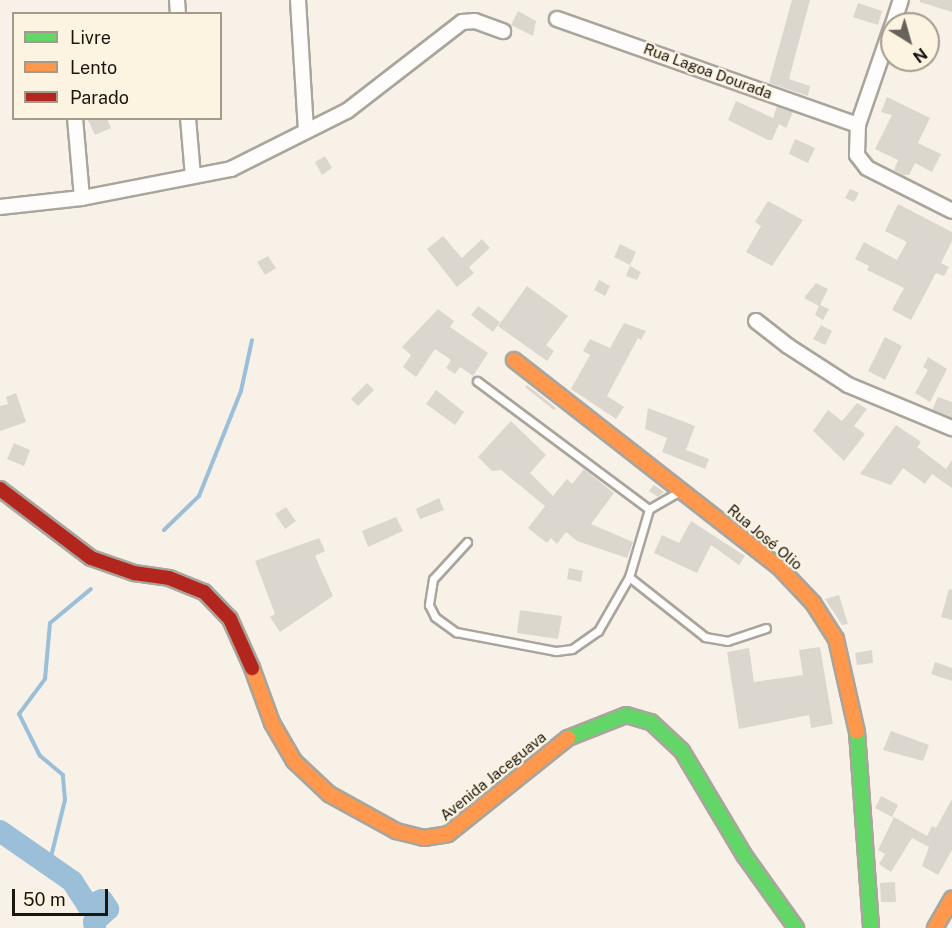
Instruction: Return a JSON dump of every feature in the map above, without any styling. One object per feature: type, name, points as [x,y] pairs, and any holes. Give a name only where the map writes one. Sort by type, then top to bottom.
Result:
[{"type":"main road","name":"Rua José Olio","points":[[514,360],[779,567],[813,603],[836,639],[856,715],[871,928]]},
{"type":"main road","name":"Avenida Jaceguava","points":[[0,489],[91,558],[134,573],[169,578],[204,592],[230,619],[239,634],[272,723],[294,761],[329,794],[396,831],[424,838],[448,834],[542,756],[582,730],[626,715],[651,722],[682,751],[744,855],[796,928]]},
{"type":"main road","points":[[935,928],[952,899]]},
{"type":"street","points":[[298,0],[306,131]]},
{"type":"street","name":"Rua Lagoa Dourada","points":[[557,19],[858,126]]},
{"type":"street","points":[[0,207],[82,198],[231,169],[375,93],[448,30],[462,22],[476,21],[503,31]]},
{"type":"street","points":[[880,61],[855,141],[861,163],[952,211]]},
{"type":"street","points":[[75,120],[82,198]]},
{"type":"street","points":[[188,120],[193,176]]},
{"type":"street","points":[[756,321],[788,346],[848,385],[952,428]]},
{"type":"lane","points":[[477,381],[649,509]]},
{"type":"lane","points":[[467,542],[433,579],[429,592],[429,605],[435,617],[456,632],[556,651],[572,649],[598,631],[628,577],[649,509],[680,490]]},
{"type":"lane","points":[[628,577],[705,637],[727,641],[766,628]]},
{"type":"building","points":[[792,0],[810,0],[789,79],[810,86],[808,96],[769,83]]},
{"type":"building","points":[[920,0],[952,0],[952,12],[920,2]]},
{"type":"building","points":[[858,3],[882,11],[878,25],[853,17]]},
{"type":"building","points":[[518,11],[536,21],[533,36],[511,25]]},
{"type":"building","points":[[887,97],[930,118],[918,143],[941,154],[932,172],[915,163],[909,175],[903,175],[894,170],[898,160],[875,149],[892,115],[881,112]]},
{"type":"building","points":[[736,101],[773,118],[777,106],[793,112],[786,128],[779,124],[772,140],[768,140],[728,120]]},
{"type":"building","points":[[88,120],[108,120],[111,128],[95,135]]},
{"type":"building","points":[[795,139],[815,148],[808,163],[789,154]]},
{"type":"building","points":[[325,156],[332,168],[322,175],[315,162]]},
{"type":"building","points":[[850,189],[859,193],[854,202],[845,198]]},
{"type":"building","points":[[768,201],[803,220],[772,266],[746,252],[761,226],[755,222]]},
{"type":"building","points":[[898,204],[952,232],[952,241],[941,263],[949,267],[944,276],[936,273],[911,320],[892,310],[904,288],[867,270],[869,266],[855,259],[864,242],[897,260],[907,242],[885,231]]},
{"type":"building","points":[[443,236],[462,258],[482,239],[490,248],[469,267],[474,273],[457,287],[427,249]]},
{"type":"building","points":[[620,244],[636,252],[630,265],[614,257]]},
{"type":"building","points":[[268,256],[276,268],[265,275],[257,262]]},
{"type":"building","points":[[630,266],[641,272],[637,280],[626,276]]},
{"type":"building","points":[[599,280],[610,286],[605,296],[594,290]]},
{"type":"building","points":[[816,283],[828,289],[820,305],[829,309],[823,320],[815,315],[819,306],[804,298]]},
{"type":"building","points":[[527,286],[568,316],[546,345],[554,351],[547,361],[498,326]]},
{"type":"building","points":[[478,306],[500,322],[493,332],[471,315]]},
{"type":"building","points":[[438,309],[454,321],[450,327],[488,353],[473,376],[460,367],[455,374],[446,368],[451,360],[435,349],[416,377],[403,367],[411,355],[402,347]]},
{"type":"building","points":[[624,323],[646,331],[641,340],[638,338],[607,396],[624,407],[616,419],[571,389],[590,355],[583,351],[590,339],[610,348]]},
{"type":"building","points":[[821,325],[832,331],[825,345],[813,339]]},
{"type":"building","points":[[885,337],[902,346],[885,380],[868,371]]},
{"type":"building","points":[[928,357],[947,369],[930,402],[915,393],[928,370],[923,367]]},
{"type":"building","points":[[367,383],[374,390],[358,406],[351,399]]},
{"type":"building","points":[[527,385],[556,408],[554,410],[525,387]]},
{"type":"building","points":[[436,390],[464,412],[455,425],[426,404]]},
{"type":"building","points":[[16,393],[26,422],[0,431],[0,406],[8,404],[6,397]]},
{"type":"building","points":[[938,397],[952,402],[952,418],[932,410]]},
{"type":"building","points":[[857,403],[867,409],[854,426],[865,434],[844,461],[813,431],[828,410],[842,421]]},
{"type":"building","points":[[648,408],[695,426],[686,450],[709,459],[705,469],[662,452],[667,438],[645,429]]},
{"type":"building","points":[[511,421],[546,455],[530,473],[553,496],[567,479],[572,484],[584,469],[614,493],[591,524],[633,542],[627,558],[577,541],[566,532],[557,544],[551,538],[547,543],[528,528],[545,506],[501,470],[492,471],[478,457]]},
{"type":"building","points":[[896,425],[921,442],[917,447],[946,469],[952,460],[952,488],[932,474],[925,484],[903,468],[891,485],[860,474]]},
{"type":"building","points":[[14,443],[30,450],[24,466],[7,459]]},
{"type":"building","points":[[654,485],[664,492],[658,497],[649,491]]},
{"type":"building","points":[[439,498],[444,510],[420,519],[416,509]]},
{"type":"building","points":[[286,507],[296,521],[285,529],[275,514]]},
{"type":"building","points":[[396,517],[403,531],[368,547],[362,531]]},
{"type":"building","points":[[691,521],[745,556],[739,565],[711,545],[697,573],[654,553],[662,535],[679,543]]},
{"type":"building","points":[[319,538],[325,551],[315,556],[333,596],[280,632],[270,617],[275,614],[255,561]]},
{"type":"building","points":[[569,568],[583,571],[581,582],[567,579]]},
{"type":"building","points":[[949,589],[952,590],[952,620],[941,617]]},
{"type":"building","points":[[839,595],[848,624],[842,625],[825,599]]},
{"type":"building","points":[[520,610],[562,616],[558,639],[517,633]]},
{"type":"building","points":[[820,647],[833,724],[811,728],[809,715],[739,729],[727,652],[749,648],[754,682],[803,675],[799,650]]},
{"type":"building","points":[[872,650],[873,663],[857,665],[855,653]]},
{"type":"building","points":[[935,662],[952,668],[952,681],[931,674]]},
{"type":"building","points":[[891,731],[929,745],[923,761],[883,750]]},
{"type":"building","points":[[881,796],[898,805],[892,817],[875,808]]},
{"type":"building","points":[[952,799],[952,850],[938,875],[922,866],[929,847],[912,838],[891,872],[879,864],[885,854],[878,850],[894,817],[927,836],[932,826],[936,828]]},
{"type":"building","points":[[895,882],[896,902],[881,902],[880,883]]},
{"type":"waterway","points":[[164,530],[199,496],[241,391],[252,340]]},
{"type":"waterway","points":[[49,865],[65,800],[63,775],[40,756],[19,714],[45,679],[50,623],[91,589]]},
{"type":"waterway","points":[[0,831],[72,881],[88,906],[102,900],[108,909],[94,922],[95,928]]},
{"type":"traffic: fast","points":[[568,738],[626,715],[651,722],[682,751],[744,855],[796,928]]},
{"type":"traffic: fast","points":[[857,732],[871,928]]},
{"type":"traffic: slow","points":[[514,360],[779,567],[813,603],[836,639],[857,732]]},
{"type":"traffic: slow","points":[[252,668],[272,723],[294,761],[329,794],[396,831],[424,838],[448,834],[568,738]]},
{"type":"traffic: slow","points":[[935,928],[952,899]]},
{"type":"traffic: jam","points":[[0,489],[91,558],[134,573],[169,578],[204,592],[230,619],[252,668]]}]
